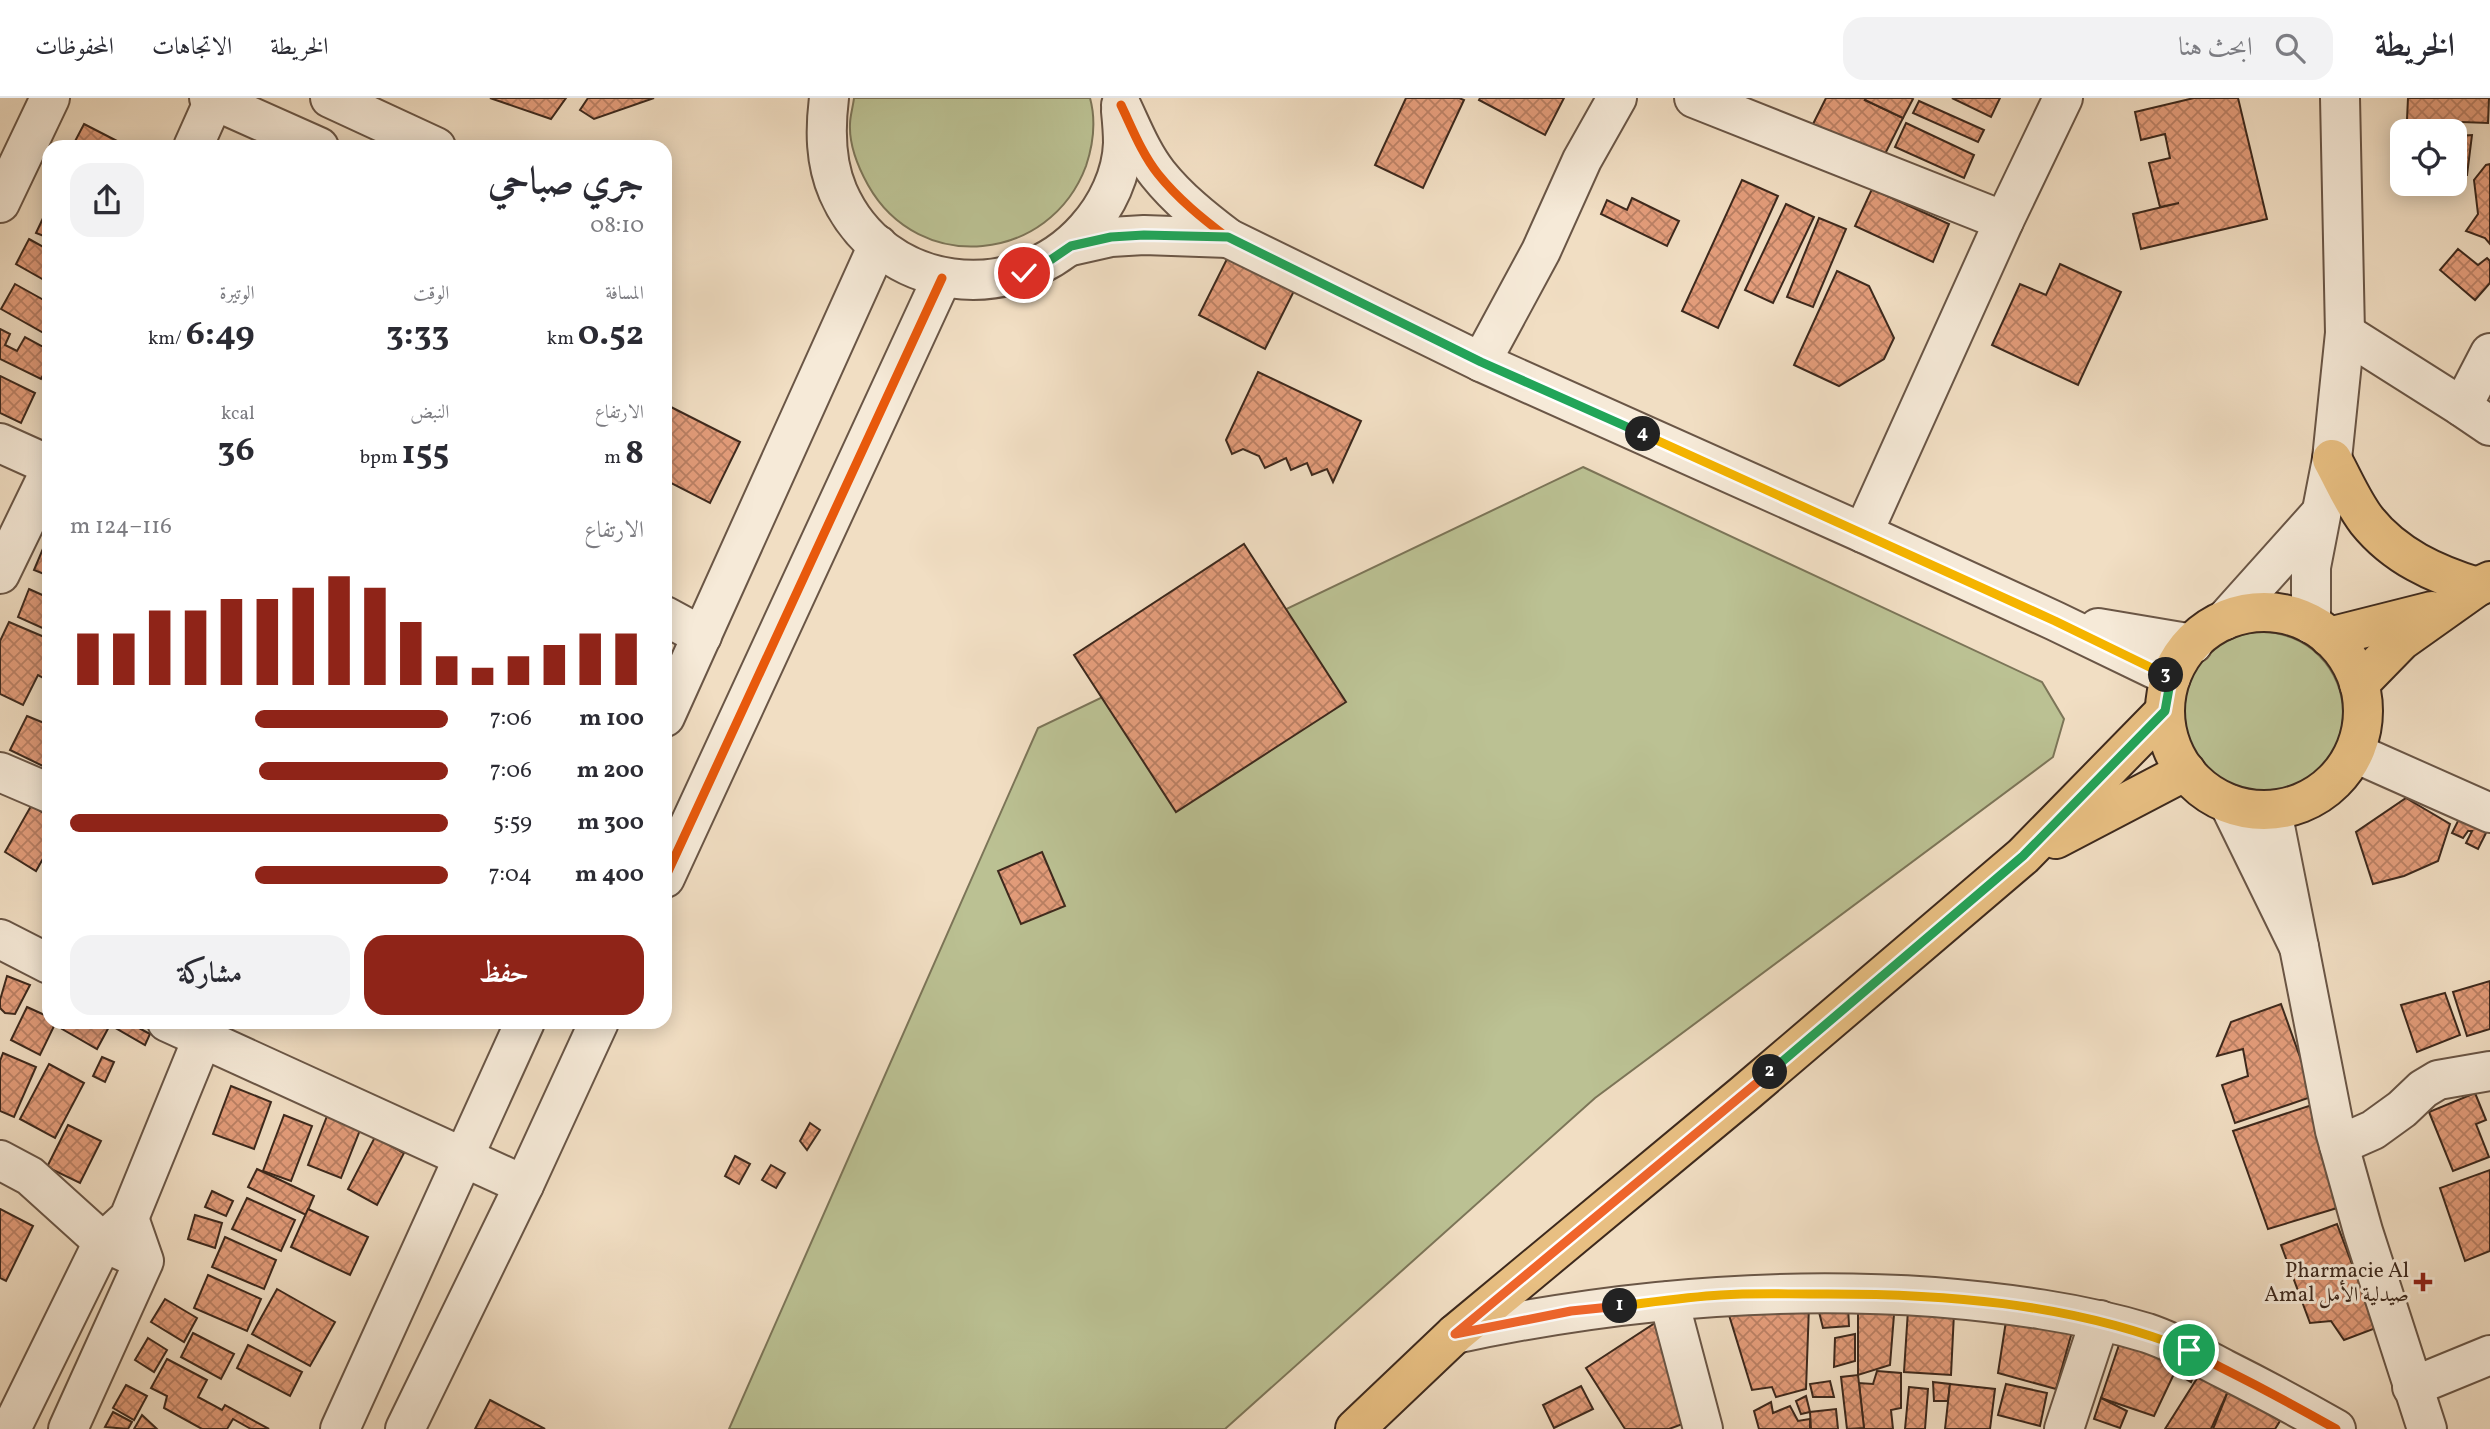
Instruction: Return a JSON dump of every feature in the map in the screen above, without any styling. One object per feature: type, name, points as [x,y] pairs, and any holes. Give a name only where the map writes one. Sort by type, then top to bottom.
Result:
[{"type":"main road","points":[[2332,459],[2366,520],[2400,553],[2473,591]]},
{"type":"main road","points":[[2320,630],[2473,591]]},
{"type":"main road","points":[[2360,684],[2402,641],[2473,591]]},
{"type":"main road","points":[[1355,1429],[1455,1334],[1744,1094],[2023,856],[2168,694],[2184,653],[2202,634],[2225,620],[2258,612],[2293,615],[2320,630],[2344,652],[2360,684],[2363,719],[2355,753],[2330,787],[2293,807],[2272,811],[2250,810],[2228,804],[2209,794],[2186,771],[2171,743],[2168,694]]},
{"type":"main road","points":[[2023,856],[2186,771]]},
{"type":"street","points":[[0,203],[11,153],[50,98]]},
{"type":"street","points":[[330,98],[421,140]]},
{"type":"street","points":[[1481,362],[1541,251],[1582,160],[1616,98]]},
{"type":"street","points":[[1694,98],[2004,221]]},
{"type":"street","points":[[1863,533],[2004,221],[2063,98]]},
{"type":"street","points":[[2320,630],[2311,567],[2332,459],[2345,332],[2340,98]]},
{"type":"street","points":[[196,140],[212,99],[303,140]]},
{"type":"street","points":[[1120,102],[1158,174],[1199,216],[1228,237],[1481,362],[2055,621],[2168,694]]},
{"type":"street","points":[[820,108],[828,161],[838,192],[855,221],[878,245],[908,265],[942,278],[969,281],[1024,273],[1049,261],[1071,246],[1097,217],[1115,182],[1123,144],[1120,102]]},
{"type":"street","points":[[1071,246],[1111,237],[1228,237]]},
{"type":"street","points":[[672,702],[878,245]]},
{"type":"street","points":[[672,863],[942,278]]},
{"type":"street","points":[[2345,332],[2476,416],[2490,353]]},
{"type":"street","points":[[0,443],[42,462]]},
{"type":"street","points":[[0,574],[42,487]]},
{"type":"street","points":[[2225,620],[2321,512]]},
{"type":"street","points":[[672,621],[702,636]]},
{"type":"street","points":[[2055,621],[2193,644]]},
{"type":"street","points":[[2355,753],[2490,813]]},
{"type":"street","points":[[0,772],[42,790]]},
{"type":"street","points":[[2228,804],[2299,947]]},
{"type":"street","points":[[2272,811],[2339,1145],[2363,1231],[2427,1429]]},
{"type":"street","points":[[0,939],[42,960]]},
{"type":"street","points":[[340,1429],[522,1029]]},
{"type":"street","points":[[405,1429],[524,1185],[596,1029]]},
{"type":"street","points":[[11,1429],[116,1230],[204,1030],[463,1158],[524,1185]]},
{"type":"street","points":[[2339,1145],[2373,1130],[2438,1080],[2490,1070]]},
{"type":"street","points":[[0,1160],[116,1230],[144,1261],[68,1429]]},
{"type":"street","points":[[1455,1334],[1571,1311],[1721,1295],[1879,1293],[1980,1301],[2099,1320],[2149,1334],[2189,1350],[2336,1429]]},
{"type":"street","points":[[1669,1301],[1703,1429]]},
{"type":"street","points":[[2064,1429],[2099,1320]]},
{"type":"street","points":[[2412,1387],[2490,1355]]},
{"type":"green space","points":[[854,98],[1090,98],[1093,132],[1086,166],[1068,198],[1044,223],[1015,239],[983,246],[950,245],[919,234],[891,214],[868,185],[851,140],[850,121]]},
{"type":"green space","points":[[1583,467],[2042,682],[2064,719],[2053,757],[1595,1098],[1225,1429],[729,1429],[1038,728]]},
{"type":"green space","points":[[2262,632],[2293,638],[2307,645],[2319,656],[2330,668],[2337,682],[2343,713],[2337,744],[2330,758],[2319,770],[2307,781],[2293,788],[2262,794],[2231,788],[2217,781],[2205,770],[2194,758],[2187,744],[2181,713],[2187,682],[2194,668],[2205,656],[2217,645],[2231,638]]},
{"type":"building","points":[[490,98],[566,98],[551,119]]},
{"type":"building","points":[[588,98],[654,98],[594,119],[580,110]]},
{"type":"building","points":[[1406,98],[1464,100],[1423,188],[1375,165]]},
{"type":"building","points":[[1564,98],[1545,135],[1479,100]]},
{"type":"building","points":[[1826,98],[1866,98],[1865,100],[1903,118],[1882,160],[1812,126]]},
{"type":"building","points":[[1952,98],[2000,98],[1991,117]]},
{"type":"building","points":[[2194,98],[2238,98],[2267,219],[2141,249],[2133,214],[2179,203],[2160,207],[2149,163],[2170,158],[2165,134],[2141,140],[2135,112]]},
{"type":"building","points":[[2408,98],[2489,98],[2488,123],[2467,122],[2467,119],[2407,119]]},
{"type":"building","points":[[1913,99],[1903,118],[1865,100]]},
{"type":"building","points":[[1919,101],[1984,130],[1978,142],[1913,113]]},
{"type":"building","points":[[1906,123],[1974,155],[1964,178],[1895,147]]},
{"type":"building","points":[[84,124],[115,140],[76,140]]},
{"type":"building","points":[[2467,135],[2472,135],[2467,175]]},
{"type":"building","points":[[2490,164],[2490,244],[2485,238],[2466,231],[2478,214],[2474,180],[2486,165]]},
{"type":"building","points":[[1742,180],[1778,196],[1718,328],[1682,311]]},
{"type":"building","points":[[1872,189],[1949,224],[1933,262],[1855,226]]},
{"type":"building","points":[[1632,198],[1679,221],[1667,246],[1601,214],[1607,200],[1627,210]]},
{"type":"building","points":[[1786,204],[1814,217],[1773,303],[1745,290]]},
{"type":"building","points":[[1819,218],[1846,229],[1813,307],[1787,297]]},
{"type":"building","points":[[42,220],[42,235],[36,233]]},
{"type":"building","points":[[29,239],[42,246],[42,279],[16,264]]},
{"type":"building","points":[[2458,249],[2478,265],[2487,258],[2490,261],[2490,283],[2475,300],[2440,270]]},
{"type":"building","points":[[1230,253],[1296,287],[1265,349],[1199,315]]},
{"type":"building","points":[[2060,264],[2121,292],[2078,385],[1992,345],[2020,284],[2046,295]]},
{"type":"building","points":[[1837,271],[1869,286],[1894,338],[1884,359],[1839,386],[1794,365]]},
{"type":"building","points":[[15,284],[42,299],[42,332],[1,309]]},
{"type":"building","points":[[0,329],[10,334],[5,345],[17,351],[25,337],[42,346],[42,377],[41,379],[0,359]]},
{"type":"building","points":[[1258,372],[1361,421],[1333,482],[1327,469],[1312,475],[1307,463],[1291,470],[1286,458],[1265,468],[1259,456],[1243,449],[1232,454],[1226,440]]},
{"type":"building","points":[[0,376],[35,393],[21,423],[0,413]]},
{"type":"building","points":[[672,408],[740,442],[710,503],[672,484]]},
{"type":"building","points":[[1244,544],[1346,702],[1176,812],[1074,655]]},
{"type":"building","points":[[42,551],[42,573],[34,570]]},
{"type":"building","points":[[29,589],[42,595],[42,628],[18,617]]},
{"type":"building","points":[[9,622],[42,636],[42,677],[38,675],[23,705],[0,694],[0,641]]},
{"type":"building","points":[[27,716],[42,722],[42,766],[10,750]]},
{"type":"building","points":[[2406,798],[2450,824],[2438,861],[2404,876],[2373,884],[2356,832]]},
{"type":"building","points":[[31,806],[42,812],[42,860],[36,871],[5,852]]},
{"type":"building","points":[[2463,811],[2490,825],[2478,849],[2466,843],[2472,831],[2468,831],[2463,838],[2452,833]]},
{"type":"building","points":[[1042,852],[1065,906],[1021,924],[998,871]]},
{"type":"building","points":[[7,976],[30,985],[15,1014],[5,1013],[0,1008]]},
{"type":"building","points":[[2490,981],[2490,1029],[2467,1036],[2453,992]]},
{"type":"building","points":[[2445,993],[2460,1035],[2417,1052],[2401,1005]]},
{"type":"building","points":[[2281,1004],[2314,1096],[2235,1123],[2222,1085],[2248,1076],[2243,1049],[2217,1056],[2231,1022]]},
{"type":"building","points":[[27,1007],[42,1014],[42,1029],[53,1029],[40,1055],[11,1040]]},
{"type":"building","points":[[62,1029],[108,1029],[97,1049]]},
{"type":"building","points":[[117,1029],[141,1029],[150,1034],[145,1045]]},
{"type":"building","points":[[3,1053],[36,1067],[14,1117],[0,1111],[0,1061]]},
{"type":"building","points":[[102,1057],[114,1062],[105,1082],[93,1076]]},
{"type":"building","points":[[49,1064],[84,1083],[55,1138],[20,1119]]},
{"type":"building","points":[[231,1086],[271,1102],[254,1149],[213,1134]]},
{"type":"building","points":[[2475,1093],[2486,1120],[2476,1124],[2489,1157],[2453,1171],[2429,1112]]},
{"type":"building","points":[[2315,1104],[2347,1205],[2268,1229],[2233,1131]]},
{"type":"building","points":[[329,1111],[362,1125],[341,1178],[308,1165]]},
{"type":"building","points":[[284,1115],[312,1126],[291,1181],[263,1171]]},
{"type":"building","points":[[810,1123],[820,1130],[807,1150],[800,1141]]},
{"type":"building","points":[[68,1125],[101,1141],[80,1183],[47,1167]]},
{"type":"building","points":[[375,1137],[404,1153],[377,1205],[348,1189]]},
{"type":"building","points":[[735,1156],[750,1164],[739,1184],[725,1176]]},
{"type":"building","points":[[771,1165],[785,1173],[776,1188],[762,1180]]},
{"type":"building","points":[[257,1169],[314,1196],[306,1215],[248,1187]]},
{"type":"building","points":[[2490,1170],[2490,1251],[2465,1261],[2440,1188]]},
{"type":"building","points":[[212,1191],[233,1201],[226,1216],[205,1207]]},
{"type":"building","points":[[247,1198],[295,1220],[281,1251],[232,1229]]},
{"type":"building","points":[[0,1209],[33,1226],[6,1281],[0,1278]]},
{"type":"building","points":[[308,1209],[368,1237],[350,1275],[291,1247]]},
{"type":"building","points":[[195,1215],[222,1223],[215,1248],[188,1239]]},
{"type":"building","points":[[2337,1224],[2376,1328],[2344,1340],[2331,1321],[2310,1323],[2281,1245]]},
{"type":"building","points":[[225,1237],[276,1260],[264,1289],[212,1267]]},
{"type":"building","points":[[208,1275],[261,1299],[247,1331],[194,1308]]},
{"type":"building","points":[[277,1289],[335,1322],[310,1366],[252,1334]]},
{"type":"building","points":[[165,1299],[197,1318],[184,1342],[151,1322]]},
{"type":"building","points":[[1858,1301],[1895,1302],[1890,1365],[1858,1375]]},
{"type":"building","points":[[1725,1302],[1809,1306],[1806,1389],[1776,1397],[1772,1387],[1752,1390]]},
{"type":"building","points":[[1848,1306],[1849,1326],[1823,1328],[1818,1308]]},
{"type":"building","points":[[1908,1310],[1954,1313],[1951,1375],[1904,1372]]},
{"type":"building","points":[[2006,1321],[2072,1332],[2056,1389],[1998,1373]]},
{"type":"building","points":[[1655,1323],[1699,1418],[1669,1429],[1625,1429],[1586,1368]]},
{"type":"building","points":[[193,1333],[234,1354],[221,1379],[181,1357]]},
{"type":"building","points":[[2123,1333],[2182,1357],[2154,1416],[2101,1398]]},
{"type":"building","points":[[1855,1334],[1855,1361],[1834,1367],[1835,1338]]},
{"type":"building","points":[[148,1338],[167,1350],[154,1372],[135,1360]]},
{"type":"building","points":[[248,1345],[302,1372],[290,1396],[237,1368]]},
{"type":"building","points":[[2182,1357],[2197,1368],[2191,1382],[2174,1372]]},
{"type":"building","points":[[167,1359],[207,1380],[198,1397],[222,1410],[225,1405],[269,1429],[251,1429],[233,1419],[227,1429],[202,1429],[164,1408],[167,1396],[151,1388]]},
{"type":"building","points":[[2203,1369],[2229,1389],[2211,1429],[2165,1429]]},
{"type":"building","points":[[1877,1371],[1901,1373],[1901,1408],[1891,1410],[1893,1429],[1864,1429],[1859,1383],[1873,1384]]},
{"type":"building","points":[[1858,1375],[1864,1428],[1847,1429],[1841,1377]]},
{"type":"building","points":[[1830,1381],[1834,1397],[1813,1397],[1810,1384]]},
{"type":"building","points":[[1933,1382],[1950,1384],[1948,1401],[1934,1401]]},
{"type":"building","points":[[1950,1384],[1995,1389],[1990,1429],[1945,1429]]},
{"type":"building","points":[[2006,1384],[2047,1393],[2040,1426],[1998,1415]]},
{"type":"building","points":[[126,1385],[147,1396],[134,1420],[113,1408]]},
{"type":"building","points":[[1581,1386],[1593,1409],[1554,1428],[1543,1405]]},
{"type":"building","points":[[1909,1387],[1928,1389],[1925,1429],[1905,1429]]},
{"type":"building","points":[[2229,1389],[2280,1421],[2275,1429],[2213,1429]]},
{"type":"building","points":[[1806,1396],[1810,1412],[1801,1414],[1796,1401]]},
{"type":"building","points":[[2101,1398],[2127,1411],[2120,1428],[2094,1419]]},
{"type":"building","points":[[490,1400],[545,1429],[475,1429]]},
{"type":"building","points":[[1771,1402],[1773,1413],[1790,1406],[1798,1421],[1810,1419],[1810,1429],[1759,1429],[1754,1411]]},
{"type":"building","points":[[1836,1409],[1838,1429],[1811,1429],[1810,1412]]},
{"type":"building","points":[[113,1412],[132,1422],[128,1429],[105,1427]]},
{"type":"building","points":[[142,1415],[157,1429],[134,1429]]},
{"type":"cycle path","points":[[1121,105],[1142,149],[1158,174],[1182,200],[1228,238],[1481,362],[1863,533],[2171,677]]},
{"type":"cycle path","points":[[672,863],[942,278]]},
{"type":"cycle path","points":[[1455,1334],[1633,1304],[1753,1295],[1874,1294],[1988,1302],[2068,1314],[2147,1333],[2252,1383],[2336,1429]]},
{"type":"place","name":"Pharmacie Al Amal صيدلية الأمل","points":[[2423,1282]]},
{"type":"route","points":[[1024,273],[1071,246],[1111,237],[1228,237],[1481,362],[1863,533],[2171,677],[2165,711],[2023,856],[1744,1094],[1455,1334],[1571,1311],[1721,1295],[1879,1293],[2035,1308],[2099,1320],[2149,1334],[2189,1350]]}]
